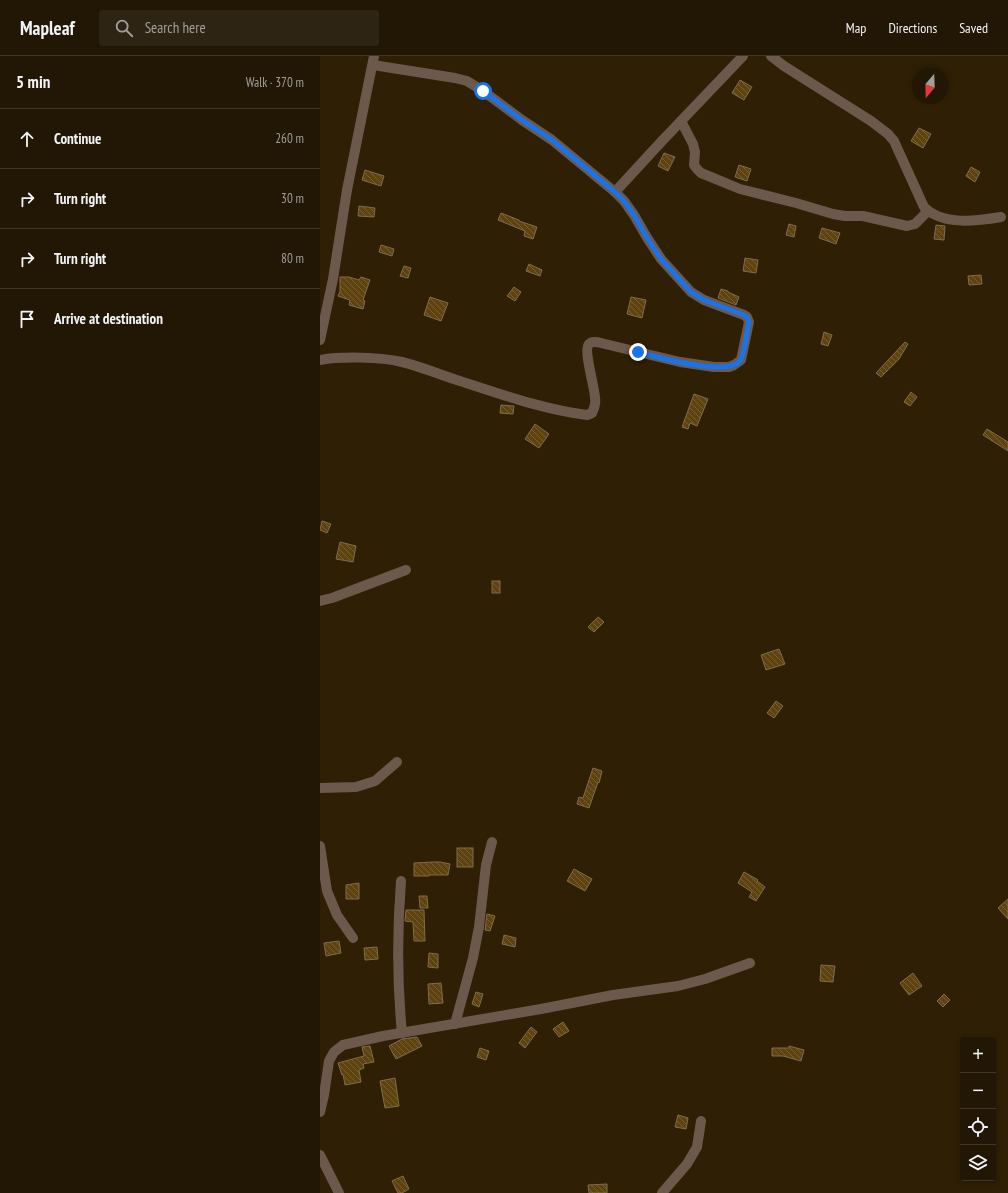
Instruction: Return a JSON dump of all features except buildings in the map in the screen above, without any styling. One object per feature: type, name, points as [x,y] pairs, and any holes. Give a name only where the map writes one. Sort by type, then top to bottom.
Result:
[{"type":"street","points":[[615,192],[743,56]]},
{"type":"street","points":[[771,56],[784,66],[871,121],[888,134],[896,146],[924,207],[928,211],[945,218],[966,221],[1001,217]]},
{"type":"street","points":[[320,340],[333,279],[346,190],[373,61],[467,81],[483,91],[552,140],[615,192],[631,211],[661,259],[691,292],[704,300],[747,317],[749,322],[742,357],[739,362],[729,367],[714,367],[680,362],[593,342],[588,346],[587,354],[595,388],[596,400],[592,413],[587,415],[547,407],[410,364],[392,360],[330,358],[320,360]]},
{"type":"street","points":[[681,121],[694,144],[694,165],[697,169],[711,178],[740,189],[796,202],[833,214],[862,216],[907,226],[915,224],[928,211]]},
{"type":"street","points":[[320,601],[332,598],[406,570]]},
{"type":"street","points":[[320,788],[356,786],[375,781],[397,762]]},
{"type":"street","points":[[455,1024],[473,958],[479,927],[486,865],[492,842]]},
{"type":"street","points":[[320,846],[327,891],[337,915],[353,938]]},
{"type":"street","points":[[401,881],[399,910],[398,994],[402,1033]]},
{"type":"street","points":[[320,1112],[329,1061],[334,1052],[343,1046],[383,1036],[613,995],[678,986],[705,979],[750,963]]},
{"type":"street","points":[[662,1193],[687,1164],[697,1147],[701,1121]]},
{"type":"street","points":[[320,1155],[339,1193]]},
{"type":"route","points":[[483,91],[552,140],[615,192],[624,201],[634,215],[654,250],[694,295],[698,298],[744,315],[747,317],[749,322],[741,360],[729,367],[714,367],[680,362],[638,352]]}]
